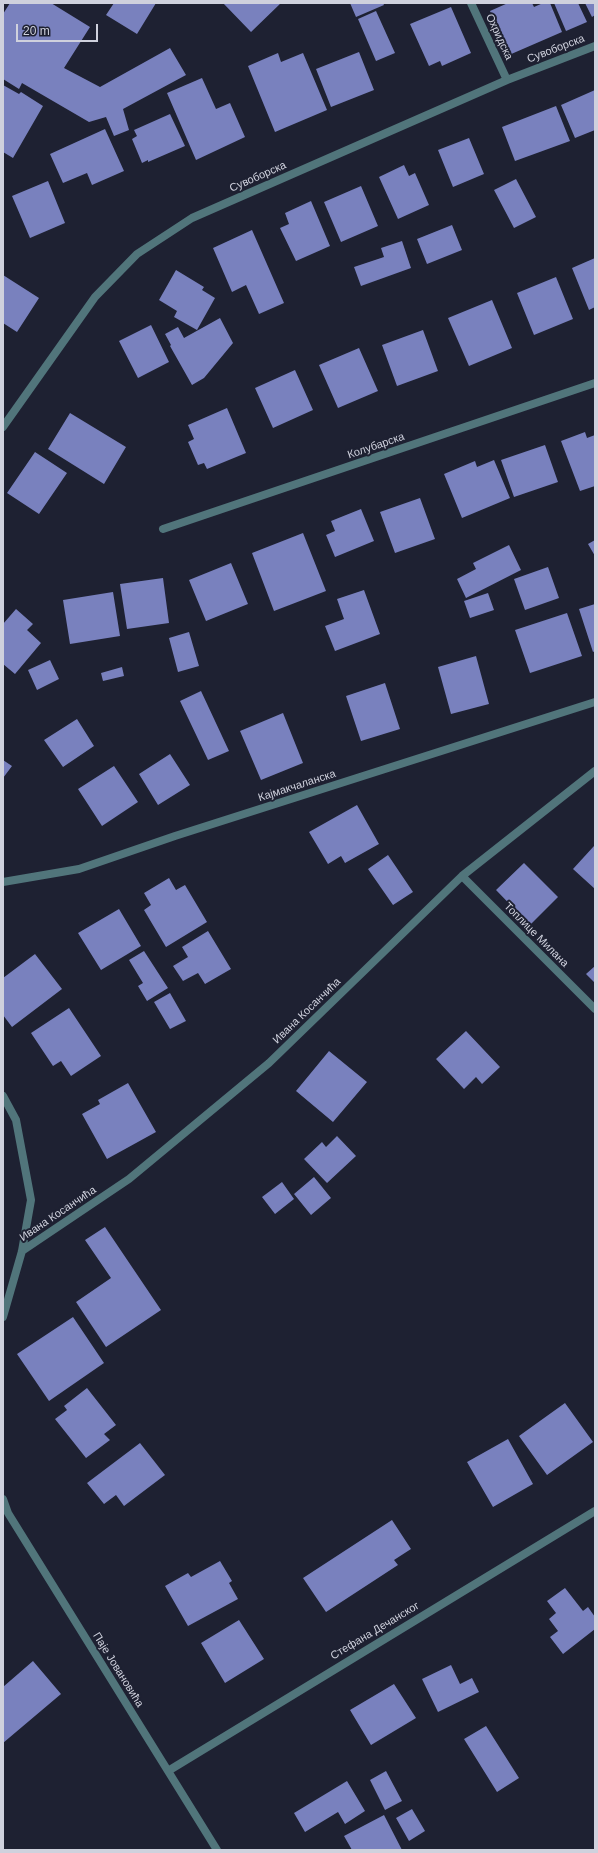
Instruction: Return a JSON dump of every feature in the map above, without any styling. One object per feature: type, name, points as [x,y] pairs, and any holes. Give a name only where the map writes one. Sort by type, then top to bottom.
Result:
[{"type":"street","name":"Охридска","points":[[471,3],[507,80]]},
{"type":"street","name":"Сувоборска","points":[[3,427],[95,297],[137,254],[192,218],[507,80],[595,46]]},
{"type":"street","name":"Колубарска","points":[[163,529],[595,383]]},
{"type":"street","name":"Кајмакчаланска","points":[[3,882],[79,869],[175,836],[595,702]]},
{"type":"street","name":"Ивана Косанчића","points":[[22,1251],[129,1179],[269,1064],[462,876],[595,771]]},
{"type":"street","name":"Топлице Милана","points":[[462,876],[595,1009]]},
{"type":"street","points":[[3,1096],[16,1120],[31,1200],[22,1251],[3,1317]]},
{"type":"street","name":"Паје Јовановића","points":[[3,1499],[8,1513],[217,1850]]},
{"type":"street","name":"Стефана Дечанског","points":[[168,1771],[595,1511]]},
{"type":"building","points":[[10,3],[51,3],[90,27],[64,68],[100,87],[170,48],[186,75],[123,109],[129,130],[114,136],[106,117],[89,122],[22,83],[19,89],[3,79],[3,14]]},
{"type":"building","points":[[114,3],[156,3],[137,34],[106,15]]},
{"type":"building","points":[[223,3],[281,3],[251,32]]},
{"type":"building","points":[[350,3],[383,3],[384,5],[356,17]]},
{"type":"building","points":[[508,3],[532,3],[534,7],[543,3],[550,3],[562,32],[509,55],[490,11]]},
{"type":"building","points":[[554,3],[578,3],[587,22],[566,31]]},
{"type":"building","points":[[585,3],[595,3],[595,15],[592,17]]},
{"type":"building","points":[[451,7],[471,53],[442,66],[440,61],[429,66],[410,24]]},
{"type":"building","points":[[376,11],[395,53],[376,61],[358,19]]},
{"type":"building","points":[[359,52],[374,90],[331,107],[316,69]]},
{"type":"building","points":[[278,53],[281,62],[303,53],[327,110],[275,132],[248,66]]},
{"type":"building","points":[[202,78],[216,109],[230,103],[245,137],[196,160],[167,93]]},
{"type":"building","points":[[3,85],[19,94],[21,92],[43,106],[13,158],[3,152]]},
{"type":"building","points":[[595,90],[595,130],[575,138],[561,105]]},
{"type":"building","points":[[556,106],[570,141],[515,161],[502,127]]},
{"type":"building","points":[[170,114],[185,146],[148,162],[148,160],[142,163],[132,139],[137,136],[134,130]]},
{"type":"building","points":[[105,129],[124,171],[92,185],[87,173],[63,183],[50,154]]},
{"type":"building","points":[[469,138],[484,174],[453,187],[438,150]]},
{"type":"building","points":[[404,165],[409,176],[415,173],[429,205],[398,219],[379,177]]},
{"type":"building","points":[[516,179],[536,217],[514,228],[494,190]]},
{"type":"building","points":[[48,181],[65,223],[30,238],[12,196]]},
{"type":"building","points":[[361,186],[378,226],[341,242],[324,202]]},
{"type":"building","points":[[311,201],[330,246],[296,261],[280,228],[289,224],[285,213]]},
{"type":"building","points":[[452,225],[462,250],[427,264],[417,239]]},
{"type":"building","points":[[252,230],[284,303],[259,314],[246,285],[232,292],[213,248]]},
{"type":"building","points":[[402,241],[411,268],[361,286],[354,267],[384,257],[381,248]]},
{"type":"building","points":[[595,258],[595,307],[589,310],[572,268]]},
{"type":"building","points":[[176,270],[204,287],[202,290],[215,298],[197,330],[174,317],[177,311],[159,300]]},
{"type":"building","points":[[3,275],[39,298],[17,332],[3,323]]},
{"type":"building","points":[[556,277],[573,319],[534,335],[517,293]]},
{"type":"building","points":[[492,300],[512,348],[469,366],[448,318]]},
{"type":"building","points":[[220,318],[233,343],[204,378],[192,385],[165,334],[178,327],[184,338]]},
{"type":"building","points":[[151,325],[169,362],[138,378],[119,341]]},
{"type":"building","points":[[423,330],[438,371],[397,386],[382,345]]},
{"type":"building","points":[[359,348],[378,391],[338,408],[319,365]]},
{"type":"building","points":[[295,370],[313,410],[273,428],[255,388]]},
{"type":"building","points":[[227,408],[246,453],[207,469],[204,463],[198,465],[188,442],[194,439],[188,425]]},
{"type":"building","points":[[70,413],[126,447],[104,484],[48,449]]},
{"type":"building","points":[[585,432],[587,438],[595,435],[595,486],[580,491],[561,441]]},
{"type":"building","points":[[545,445],[558,482],[514,497],[501,460]]},
{"type":"building","points":[[35,452],[67,473],[39,514],[7,493]]},
{"type":"building","points":[[494,460],[510,498],[462,518],[444,474],[475,461],[477,467]]},
{"type":"building","points":[[420,498],[435,539],[395,553],[380,512]]},
{"type":"building","points":[[361,509],[374,541],[335,557],[326,535],[335,531],[331,521]]},
{"type":"building","points":[[303,533],[326,591],[274,611],[252,553]]},
{"type":"building","points":[[595,540],[595,556],[588,544]]},
{"type":"building","points":[[509,545],[521,570],[466,598],[457,579],[476,569],[473,563]]},
{"type":"building","points":[[231,563],[248,604],[206,621],[189,580]]},
{"type":"building","points":[[548,567],[559,598],[525,610],[514,579]]},
{"type":"building","points":[[163,578],[169,623],[127,629],[120,584]]},
{"type":"building","points":[[364,590],[380,634],[335,651],[325,626],[344,619],[337,599]]},
{"type":"building","points":[[113,592],[120,636],[70,644],[63,600]]},
{"type":"building","points":[[488,593],[494,610],[470,618],[464,601]]},
{"type":"building","points":[[595,604],[595,651],[593,652],[579,609]]},
{"type":"building","points":[[16,609],[33,624],[27,630],[41,643],[15,674],[3,664],[3,624]]},
{"type":"building","points":[[567,613],[582,656],[530,673],[515,630]]},
{"type":"building","points":[[189,632],[199,666],[178,672],[169,638]]},
{"type":"building","points":[[476,656],[489,704],[451,714],[438,667]]},
{"type":"building","points":[[50,660],[59,679],[37,690],[28,670]]},
{"type":"building","points":[[122,667],[124,676],[103,681],[101,673]]},
{"type":"building","points":[[385,683],[400,729],[361,741],[346,696]]},
{"type":"building","points":[[201,691],[229,751],[208,760],[180,701]]},
{"type":"building","points":[[283,713],[303,763],[261,780],[240,731]]},
{"type":"building","points":[[77,719],[94,746],[63,767],[44,740]]},
{"type":"building","points":[[170,754],[190,785],[158,805],[139,774]]},
{"type":"building","points":[[3,760],[12,766],[3,778]]},
{"type":"building","points":[[114,766],[138,802],[102,826],[78,789]]},
{"type":"building","points":[[357,805],[379,844],[345,863],[341,856],[328,864],[309,832]]},
{"type":"building","points":[[594,846],[595,847],[595,889],[573,869]]},
{"type":"building","points":[[388,855],[413,892],[393,905],[368,869]]},
{"type":"building","points":[[524,863],[558,897],[530,925],[496,890]]},
{"type":"building","points":[[169,878],[176,890],[185,885],[207,922],[166,947],[144,910],[151,905],[144,893]]},
{"type":"building","points":[[119,909],[141,946],[101,970],[78,933]]},
{"type":"building","points":[[208,931],[231,969],[205,984],[198,973],[183,981],[173,966],[188,957],[182,947]]},
{"type":"building","points":[[144,951],[168,988],[147,1001],[138,986],[143,983],[129,960]]},
{"type":"building","points":[[35,954],[62,989],[12,1027],[3,1015],[3,978]]},
{"type":"building","points":[[595,966],[595,983],[586,974]]},
{"type":"building","points":[[170,993],[186,1021],[170,1029],[154,1002]]},
{"type":"building","points":[[69,1008],[101,1056],[71,1076],[61,1061],[53,1066],[31,1033]]},
{"type":"building","points":[[466,1031],[500,1067],[482,1084],[476,1077],[464,1089],[436,1059]]},
{"type":"building","points":[[329,1051],[367,1082],[333,1122],[296,1091]]},
{"type":"building","points":[[128,1083],[156,1132],[107,1159],[82,1114],[100,1104],[98,1100]]},
{"type":"building","points":[[337,1136],[356,1156],[327,1183],[304,1159],[322,1142],[326,1147]]},
{"type":"building","points":[[314,1177],[331,1198],[311,1215],[294,1194]]},
{"type":"building","points":[[282,1182],[294,1199],[275,1214],[262,1197]]},
{"type":"building","points":[[105,1227],[161,1310],[106,1347],[76,1302],[111,1278],[85,1240]]},
{"type":"building","points":[[73,1317],[104,1363],[49,1401],[17,1354]]},
{"type":"building","points":[[87,1388],[116,1425],[104,1434],[110,1440],[86,1458],[55,1419],[67,1410],[64,1406]]},
{"type":"building","points":[[565,1403],[593,1442],[547,1475],[519,1436]]},
{"type":"building","points":[[508,1439],[533,1484],[493,1507],[467,1462]]},
{"type":"building","points":[[140,1443],[165,1475],[124,1506],[116,1495],[104,1504],[87,1483]]},
{"type":"building","points":[[392,1520],[411,1549],[394,1560],[398,1565],[326,1612],[303,1578]]},
{"type":"building","points":[[220,1561],[232,1581],[229,1583],[238,1599],[188,1626],[165,1586],[188,1573],[191,1577]]},
{"type":"building","points":[[565,1588],[583,1611],[588,1607],[595,1617],[595,1629],[563,1654],[550,1637],[558,1631],[549,1619],[556,1613],[547,1601]]},
{"type":"building","points":[[239,1620],[264,1659],[225,1683],[201,1643]]},
{"type":"building","points":[[33,1661],[61,1694],[3,1743],[3,1687]]},
{"type":"building","points":[[451,1665],[460,1684],[472,1678],[479,1692],[438,1712],[422,1679]]},
{"type":"building","points":[[394,1684],[416,1718],[371,1745],[350,1710]]},
{"type":"building","points":[[486,1726],[519,1778],[497,1792],[464,1739]]},
{"type":"building","points":[[386,1771],[402,1801],[385,1810],[370,1780]]},
{"type":"building","points":[[347,1781],[365,1811],[345,1824],[338,1812],[305,1832],[294,1813]]},
{"type":"building","points":[[412,1809],[425,1831],[409,1841],[396,1818]]},
{"type":"building","points":[[384,1815],[402,1850],[352,1850],[344,1836]]}]
